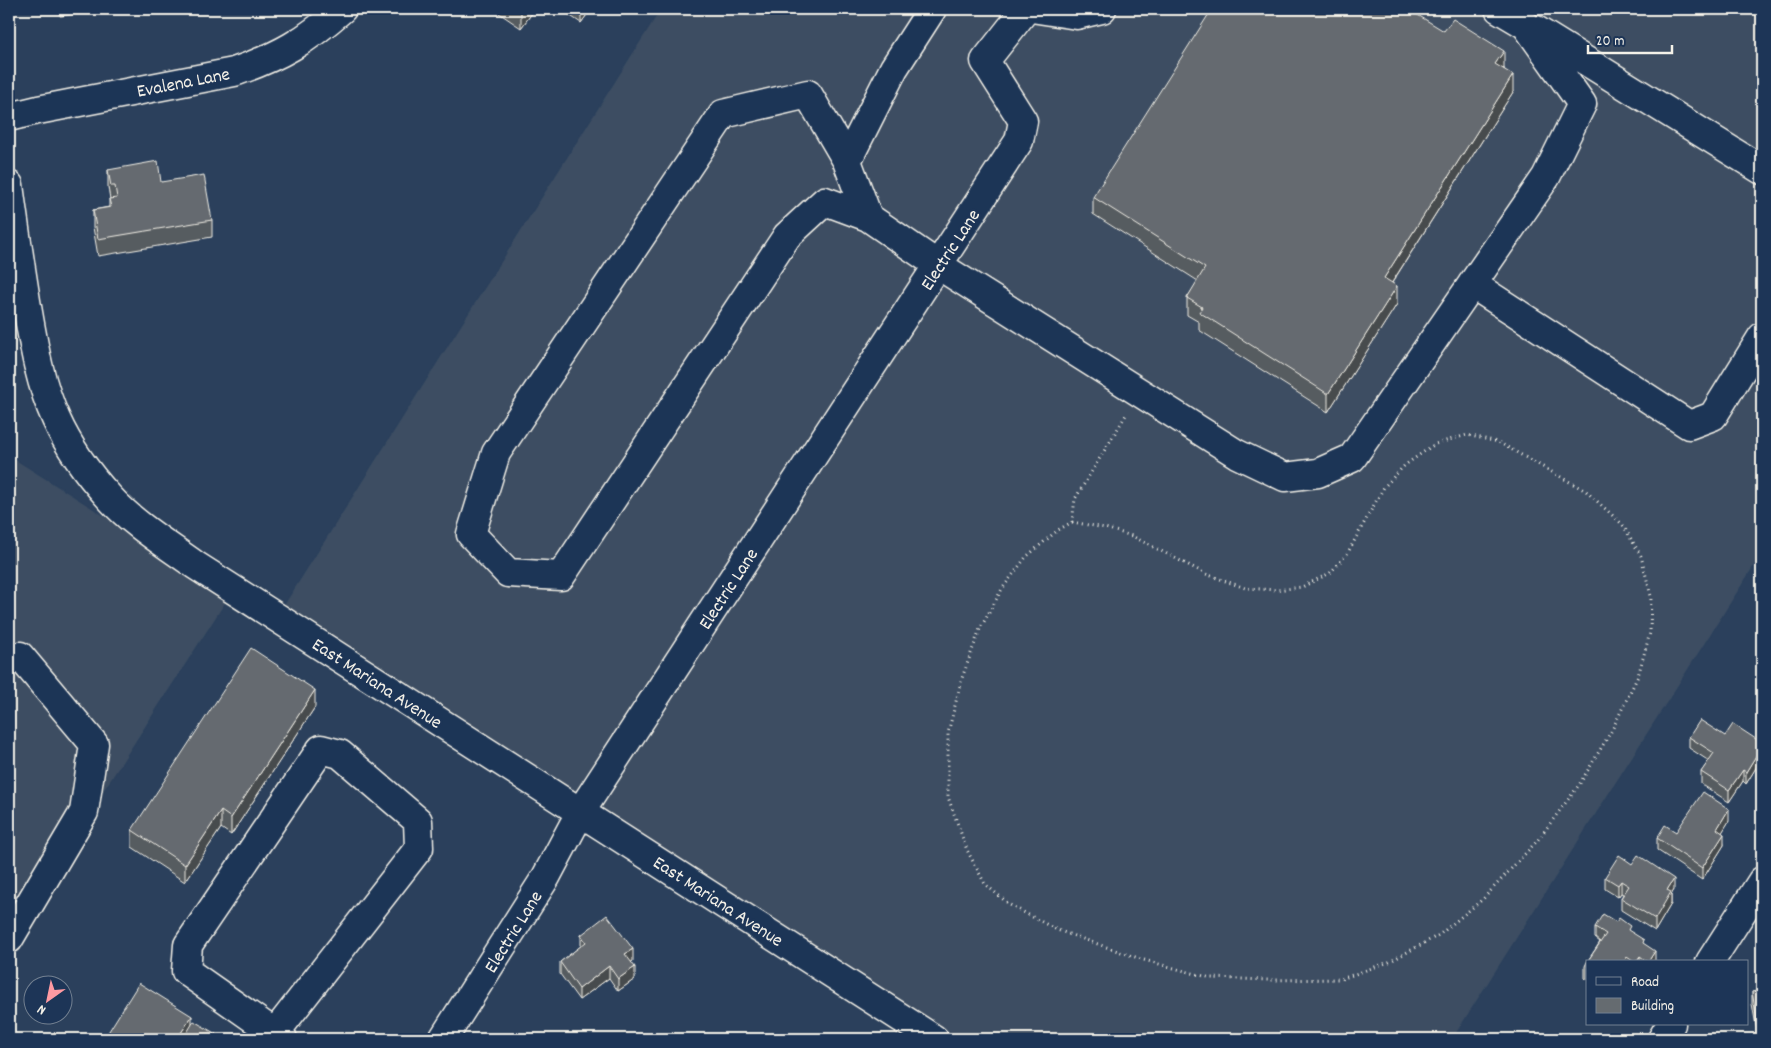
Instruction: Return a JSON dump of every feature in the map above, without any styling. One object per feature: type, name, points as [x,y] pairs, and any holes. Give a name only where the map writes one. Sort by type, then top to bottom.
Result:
[{"type":"street","name":"Evalena Lane","points":[[9,117],[234,72],[264,62],[292,47],[319,29],[342,9]]},
{"type":"street","points":[[847,162],[894,68],[932,9]]},
{"type":"street","name":"Electric Lane","points":[[443,1039],[546,877],[581,811],[1019,141],[1023,121],[985,62],[1026,9]]},
{"type":"street","points":[[1038,9],[1077,14],[1102,9]]},
{"type":"street","points":[[1498,9],[1762,170]]},
{"type":"street","points":[[868,217],[847,162],[808,94],[723,114],[496,453],[471,534],[508,573],[561,576],[787,236],[825,201],[868,217],[938,265],[1237,454],[1285,477],[1318,473],[1352,458],[1546,176],[1582,104],[1526,25]]},
{"type":"street","name":"East Mariana Avenue","points":[[9,185],[35,356],[44,388],[56,419],[71,448],[110,499],[156,537],[195,564],[934,1039]]},
{"type":"street","points":[[1472,284],[1689,425],[1713,416],[1762,337]]},
{"type":"street","points":[[9,939],[84,812],[94,744],[20,656]]},
{"type":"street","points":[[321,749],[340,754],[418,821],[419,848],[279,1036],[186,971],[188,945],[321,749]]},
{"type":"street","points":[[1711,960],[1762,882]]},
{"type":"street","points":[[1662,1039],[1670,1026]]},
{"type":"path","points":[[1072,522],[1075,499],[1140,392]]},
{"type":"path","points":[[1468,435],[1498,442],[1586,491],[1623,524],[1641,556],[1652,596],[1650,632],[1638,676],[1612,730],[1579,785],[1530,848],[1482,900],[1439,935],[1390,962],[1341,979],[1270,980],[1211,978],[1144,960],[1057,930],[1010,905],[985,884],[967,850],[948,797],[948,733],[962,678],[980,630],[1002,588],[1026,557],[1058,530],[1072,522],[1106,528],[1132,536],[1206,574],[1245,588],[1276,590],[1302,587],[1330,573],[1347,554],[1384,487],[1404,465],[1436,444],[1468,435]]},
{"type":"shaded area","points":[[661,9],[1762,9],[1762,553],[1452,1039],[957,1039],[283,607]]},
{"type":"shaded area","points":[[9,456],[230,595],[9,937]]},
{"type":"building","points":[[1212,9],[1408,9],[1444,31],[1453,19],[1504,51],[1495,64],[1513,75],[1384,278],[1397,286],[1328,394],[1199,312],[1202,307],[1187,298],[1205,268],[1093,197]]},
{"type":"building","points":[[158,161],[161,182],[204,175],[212,220],[98,239],[93,210],[111,207],[109,199],[117,198],[115,186],[111,186],[108,170]]},
{"type":"building","points":[[251,648],[315,690],[231,818],[221,811],[185,865],[132,830]]},
{"type":"building","points":[[1700,720],[1725,736],[1733,724],[1762,743],[1746,772],[1743,770],[1729,790],[1701,772],[1714,753],[1689,737]]},
{"type":"building","points":[[1703,792],[1729,809],[1717,829],[1724,834],[1702,868],[1657,838],[1665,825],[1676,832]]},
{"type":"building","points":[[1619,855],[1632,864],[1638,855],[1674,879],[1667,890],[1671,892],[1655,919],[1621,898],[1629,886],[1621,881],[1618,885],[1605,877]]},
{"type":"building","points":[[1603,914],[1616,922],[1619,918],[1630,926],[1628,930],[1644,940],[1643,943],[1655,951],[1649,960],[1645,960],[1640,956],[1637,960],[1631,960],[1627,957],[1625,960],[1588,960],[1606,934],[1595,927]]},
{"type":"building","points":[[607,915],[633,949],[625,954],[635,967],[618,979],[609,966],[579,989],[560,962],[586,942],[581,935]]},
{"type":"building","points":[[139,983],[192,1016],[177,1039],[104,1039]]},
{"type":"building","points":[[1762,990],[1762,1024],[1758,1025],[1752,992]]},
{"type":"building","points":[[194,1021],[216,1034],[213,1039],[183,1039]]},
{"type":"building","points":[[783,1035],[790,1039],[780,1039]]}]
